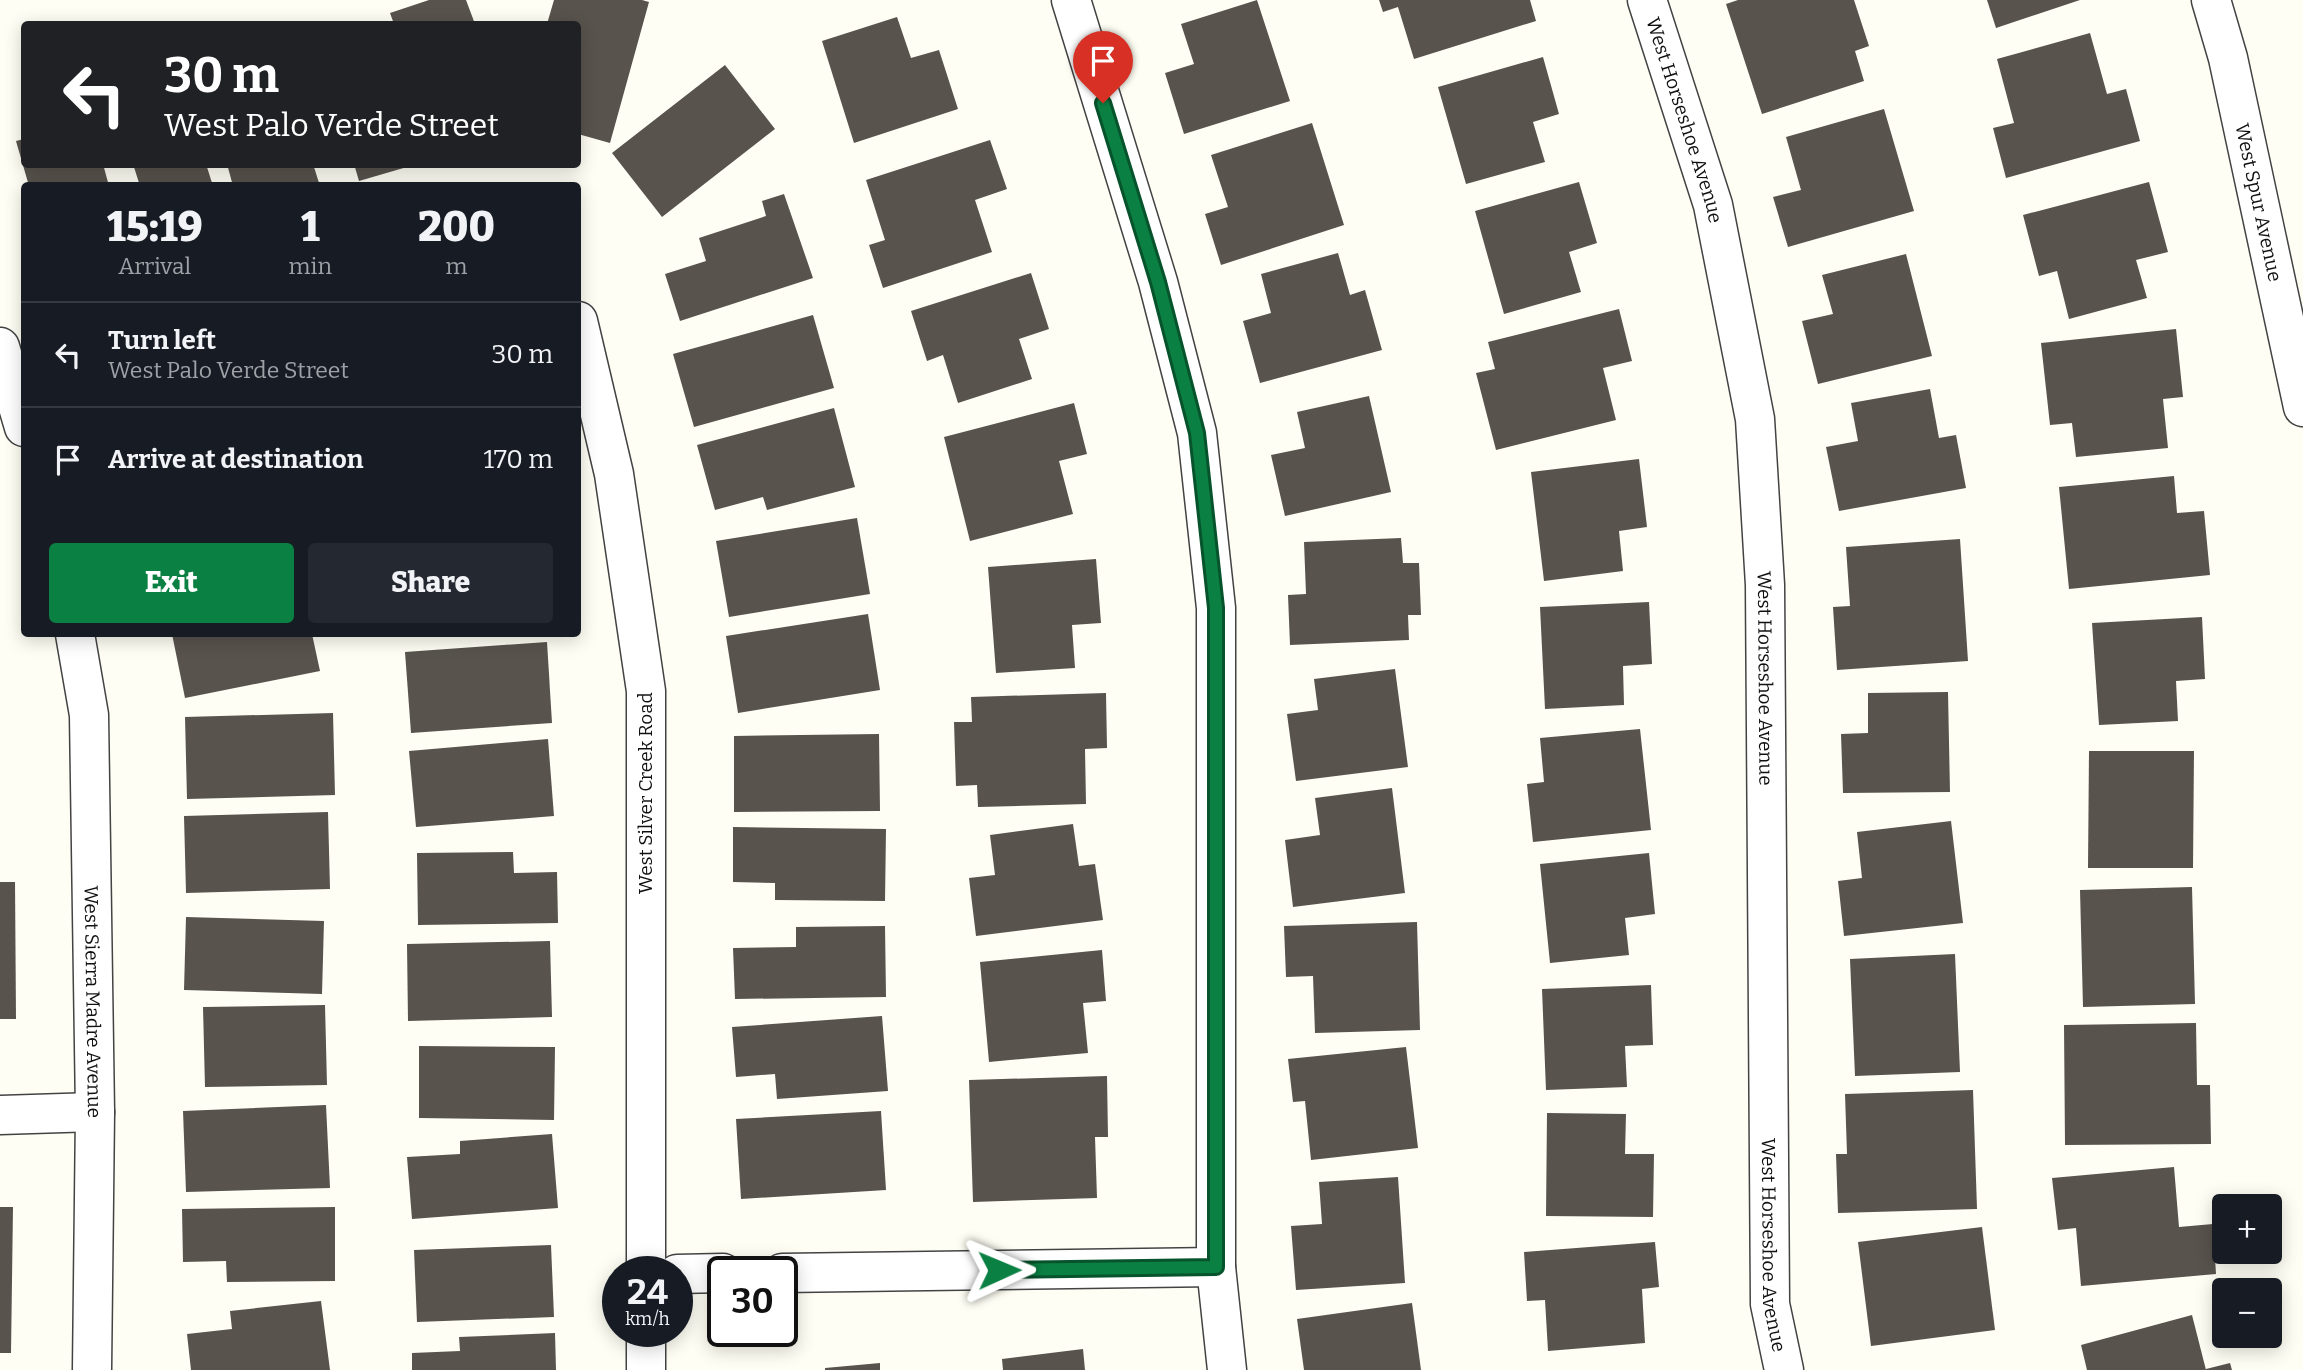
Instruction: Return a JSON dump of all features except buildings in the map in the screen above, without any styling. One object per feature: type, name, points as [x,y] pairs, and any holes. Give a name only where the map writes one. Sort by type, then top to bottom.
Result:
[{"type":"street","points":[[1072,0],[1158,282],[1199,446],[1216,608],[1216,1267],[1227,1370]]},
{"type":"street","name":"West Horseshoe Avenue","points":[[1647,0],[1713,205],[1755,419],[1765,585],[1770,1304],[1784,1370]]},
{"type":"street","name":"West Spur Avenue","points":[[2211,0],[2228,58],[2303,407]]},
{"type":"street","name":"West Silver Creek Road","points":[[581,334],[614,474],[646,691],[646,1256]]},
{"type":"street","points":[[9,373],[21,416]]},
{"type":"street","name":"West Sierra Madre Avenue","points":[[76,637],[89,715],[95,1112],[92,1370]]},
{"type":"street","points":[[0,1115],[95,1112]]},
{"type":"street","points":[[798,1273],[1216,1267]]},
{"type":"street","points":[[646,1347],[646,1370]]},
{"type":"route","points":[[999,1270],[1216,1267],[1216,608],[1197,433],[1158,282],[1103,103]]}]
